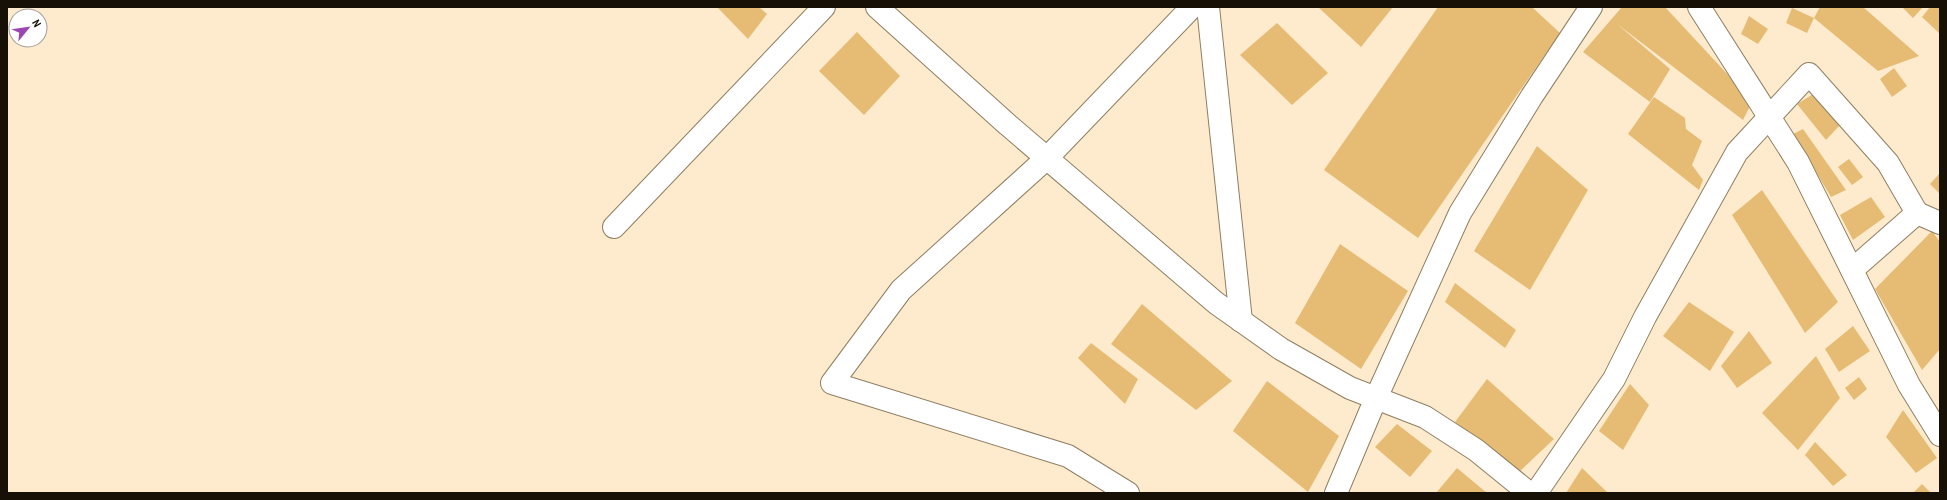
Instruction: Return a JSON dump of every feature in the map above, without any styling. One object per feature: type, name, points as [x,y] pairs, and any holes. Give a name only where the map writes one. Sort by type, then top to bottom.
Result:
[{"type":"street","points":[[614,226],[824,7]]},
{"type":"street","points":[[877,7],[1047,158],[1216,303],[1281,349],[1350,388],[1425,417],[1476,450],[1529,493]]},
{"type":"street","points":[[1128,493],[1068,456],[832,383],[901,290],[1047,158],[1192,7]]},
{"type":"street","points":[[1208,7],[1241,321]]},
{"type":"street","points":[[1336,493],[1376,398],[1460,214],[1532,96],[1591,7]]},
{"type":"street","points":[[1699,7],[1798,162],[1909,385],[1940,435]]},
{"type":"street","points":[[1536,493],[1614,379],[1645,317],[1737,152],[1809,74],[1888,163],[1917,213],[1940,223]]},
{"type":"street","points":[[1852,270],[1917,213]]},
{"type":"building","points":[[717,7],[759,7],[767,14],[748,39]]},
{"type":"building","points":[[1318,7],[1393,7],[1361,47]]},
{"type":"building","points":[[1438,7],[1532,7],[1560,33],[1418,238],[1324,170]]},
{"type":"building","points":[[1622,7],[1665,7],[1731,78],[1751,104],[1743,120],[1617,24],[1670,69],[1650,102],[1583,52]]},
{"type":"building","points":[[1820,7],[1863,7],[1919,56],[1878,71],[1814,18]]},
{"type":"building","points":[[1902,7],[1923,7],[1913,18]]},
{"type":"building","points":[[1930,7],[1940,7],[1940,34],[1922,17]]},
{"type":"building","points":[[1792,8],[1814,18],[1807,33],[1786,23]]},
{"type":"building","points":[[1749,16],[1768,29],[1758,44],[1741,34]]},
{"type":"building","points":[[1277,23],[1328,73],[1292,105],[1240,55]]},
{"type":"building","points":[[857,32],[900,76],[864,115],[819,71]]},
{"type":"building","points":[[1894,68],[1907,86],[1892,97],[1880,79]]},
{"type":"building","points":[[1815,93],[1841,124],[1826,140],[1797,104]]},
{"type":"building","points":[[1654,97],[1685,118],[1686,129],[1702,141],[1692,165],[1703,180],[1699,190],[1628,134]]},
{"type":"building","points":[[1803,129],[1846,190],[1831,197],[1793,134]]},
{"type":"building","points":[[1537,146],[1588,190],[1530,290],[1474,251]]},
{"type":"building","points":[[1849,159],[1863,177],[1852,185],[1838,167]]},
{"type":"building","points":[[1940,173],[1940,194],[1930,184]]},
{"type":"building","points":[[1762,190],[1838,302],[1805,333],[1732,215]]},
{"type":"building","points":[[1871,197],[1885,217],[1853,240],[1840,215]]},
{"type":"building","points":[[1932,231],[1940,242],[1940,349],[1922,370],[1875,289]]},
{"type":"building","points":[[1340,244],[1408,291],[1361,369],[1295,323]]},
{"type":"building","points":[[1455,283],[1516,330],[1505,348],[1445,302]]},
{"type":"building","points":[[1689,302],[1734,332],[1710,371],[1663,336]]},
{"type":"building","points":[[1142,304],[1232,381],[1196,410],[1111,344]]},
{"type":"building","points":[[1853,326],[1870,351],[1839,372],[1825,349]]},
{"type":"building","points":[[1749,331],[1772,363],[1737,388],[1721,366]]},
{"type":"building","points":[[1091,343],[1138,379],[1125,404],[1078,358]]},
{"type":"building","points":[[1816,356],[1840,398],[1798,450],[1762,413]]},
{"type":"building","points":[[1859,377],[1867,389],[1854,400],[1845,388]]},
{"type":"building","points":[[1487,379],[1554,439],[1519,472],[1455,422]]},
{"type":"building","points":[[1267,381],[1339,436],[1308,492],[1233,431]]},
{"type":"building","points":[[1630,384],[1649,405],[1623,450],[1599,431]]},
{"type":"building","points":[[1903,410],[1937,458],[1916,473],[1886,437]]},
{"type":"building","points":[[1397,424],[1432,451],[1410,477],[1375,447]]},
{"type":"building","points":[[1815,442],[1847,475],[1833,486],[1805,455]]},
{"type":"building","points":[[1457,468],[1487,493],[1436,493]]},
{"type":"building","points":[[1582,468],[1608,493],[1566,493]]},
{"type":"building","points":[[1922,484],[1931,493],[1913,493]]}]
